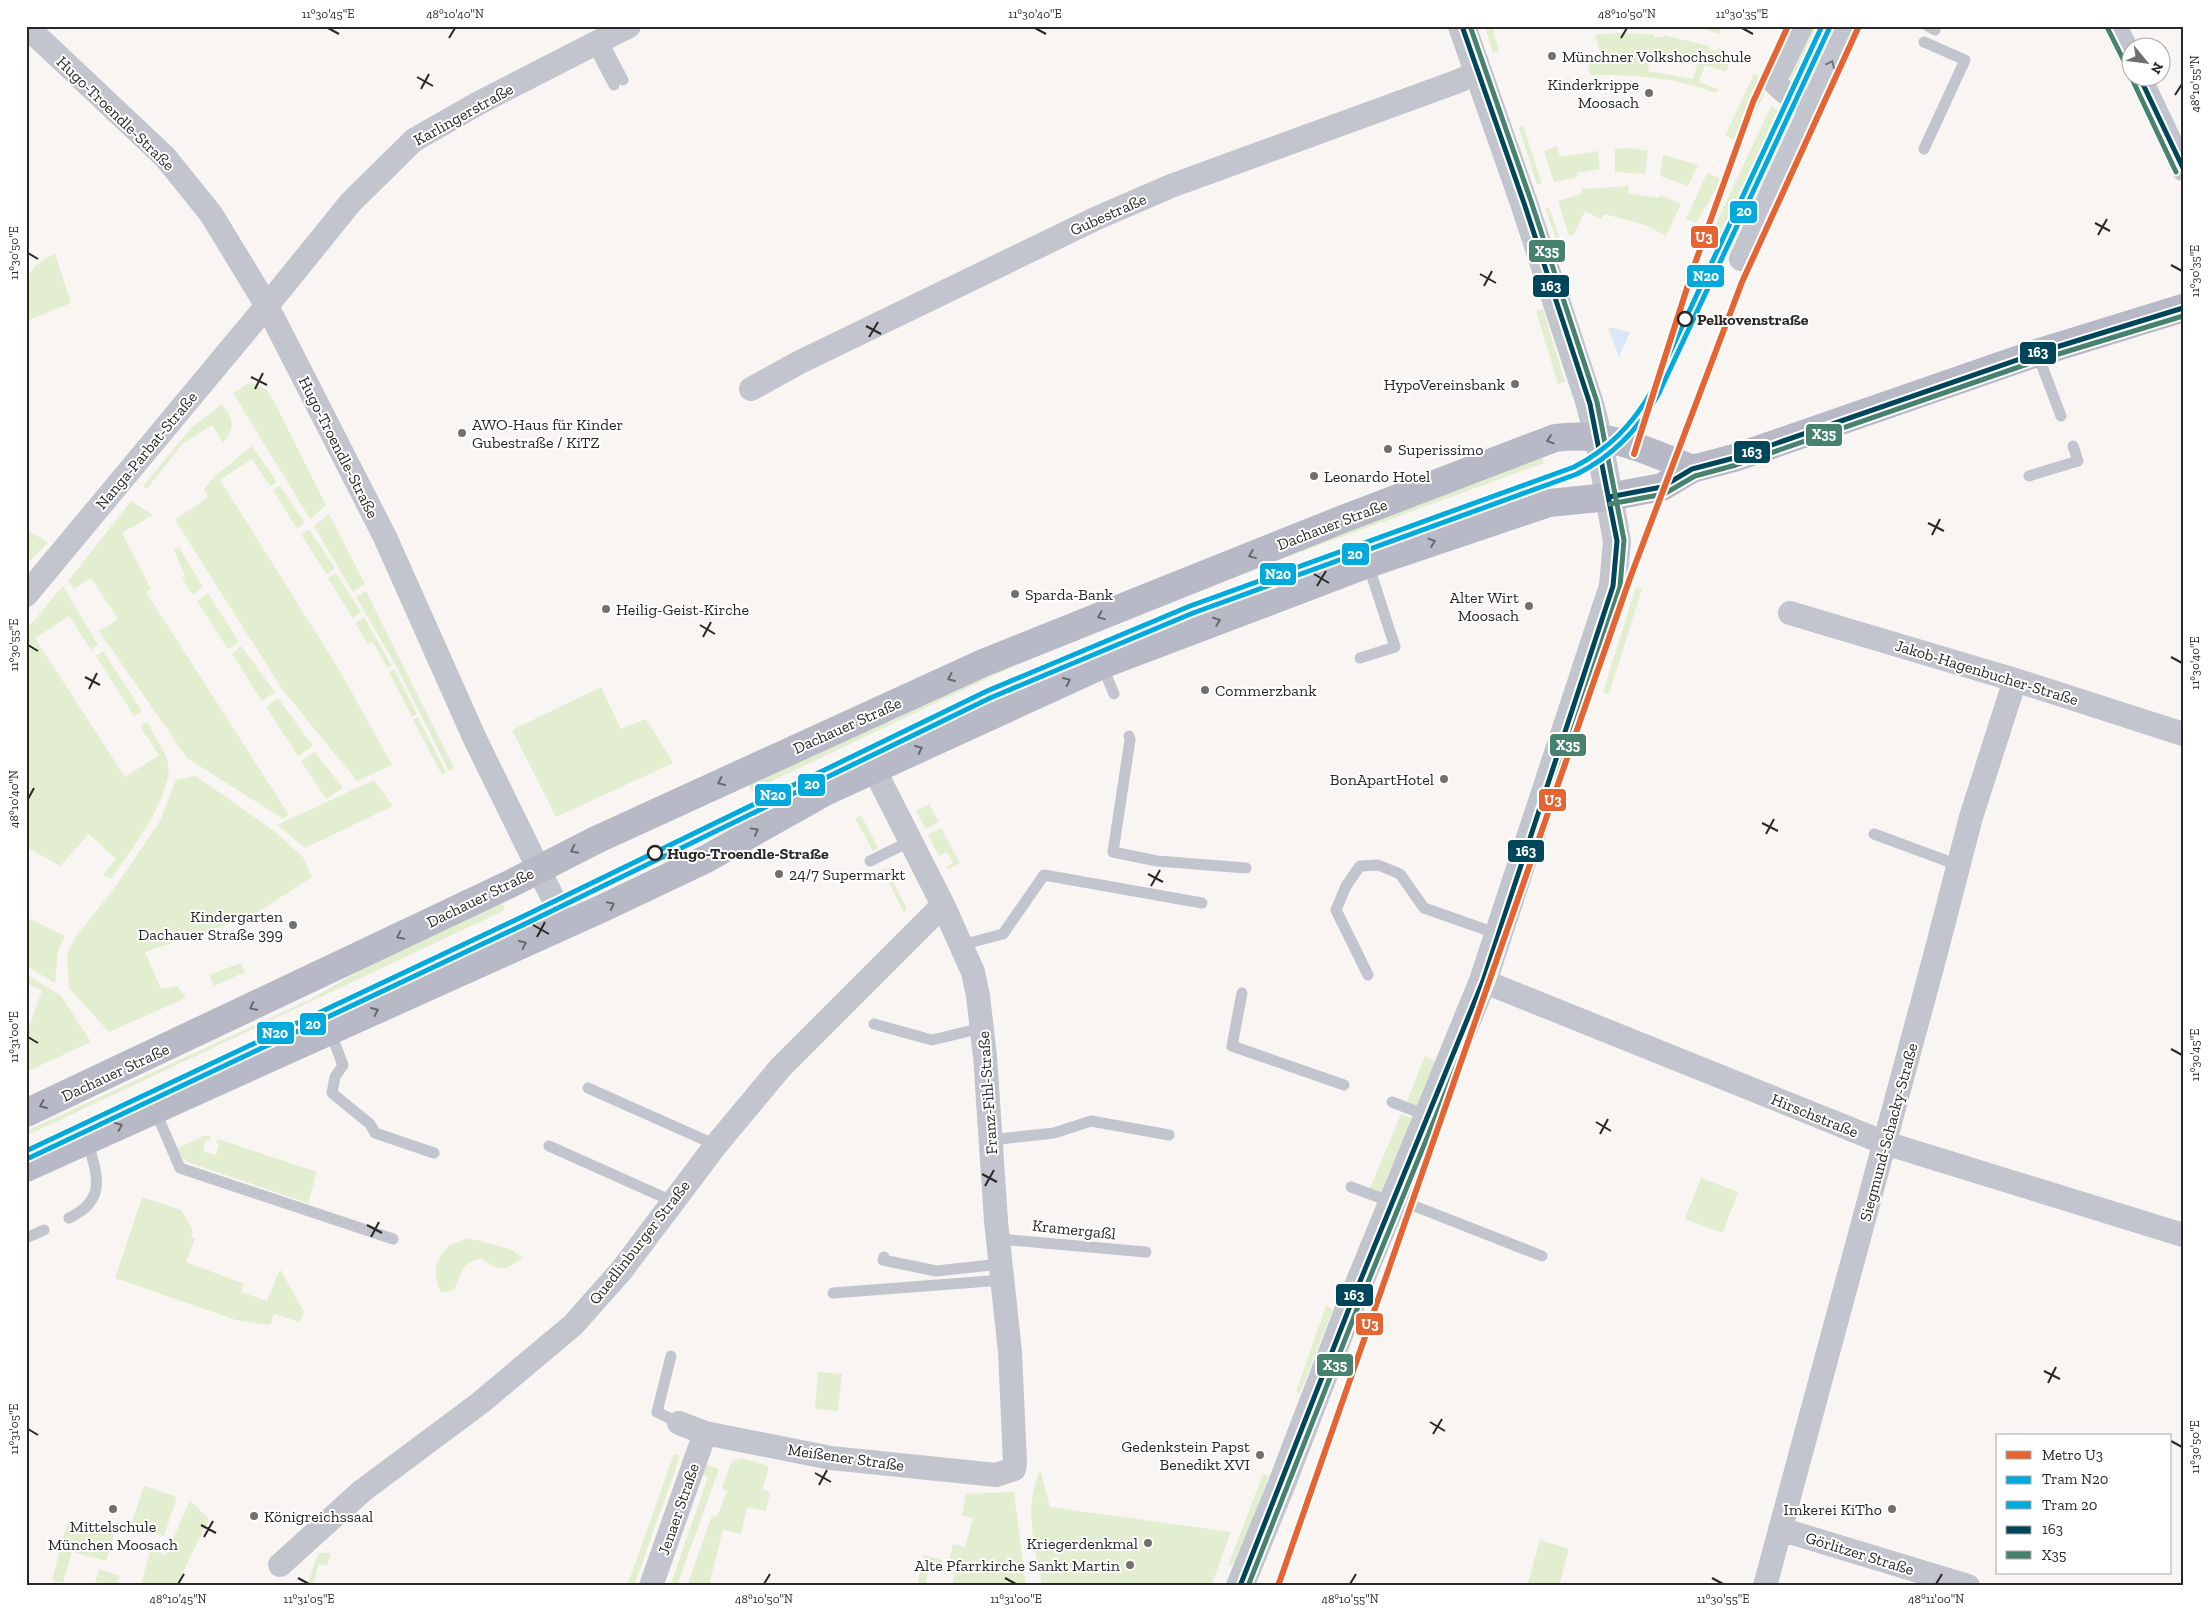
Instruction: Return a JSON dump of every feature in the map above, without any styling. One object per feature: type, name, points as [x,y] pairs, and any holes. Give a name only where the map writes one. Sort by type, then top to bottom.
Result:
[{"type":"main road","points":[[26,1168],[566,925],[706,859],[825,792],[1102,665],[1368,564],[1549,502],[1609,497],[1662,487],[1692,469],[1734,458],[2037,353],[2183,308]]},
{"type":"main road","name":"Dachauer Straße","points":[[26,1113],[131,1065],[614,832],[984,663],[1334,523],[1555,438],[1579,435],[1598,436],[1646,449],[1692,469]]},
{"type":"street","name":"Hugo-Troendle-Straße","points":[[26,26],[164,157],[211,214],[267,306],[385,537],[475,739],[566,925]]},
{"type":"street","name":"Karlingerstraße","points":[[267,306],[351,202],[414,140],[477,104],[629,26]]},
{"type":"street","points":[[1240,1586],[1284,1479],[1330,1354],[1483,981],[1613,586],[1617,540],[1598,436],[1530,221],[1462,26]]},
{"type":"street","points":[[1801,26],[1774,82],[1790,96],[1803,102],[1813,102]]},
{"type":"street","points":[[1741,260],[1849,26]]},
{"type":"street","points":[[2115,26],[2122,40]]},
{"type":"street","name":"Gubestraße","points":[[751,389],[833,346],[1097,218],[1162,189],[1456,82],[1478,72]]},
{"type":"street","points":[[2145,88],[2183,168]]},
{"type":"street","name":"Nanga-Parbat-Straße","points":[[26,595],[267,306]]},
{"type":"street","name":"Jakob-Hagenbucher-Straße","points":[[1790,612],[2015,680],[2183,734]]},
{"type":"street","name":"Siegmund-Schacky-Straße","points":[[1765,1586],[1958,865],[2015,680]]},
{"type":"street","name":"Franz-Fihl-Straße","points":[[874,769],[943,905],[973,972],[982,1028],[998,1239],[1010,1352],[1014,1469]]},
{"type":"street","name":"Quedlinburger Straße","points":[[280,1565],[362,1491],[480,1403],[573,1325],[621,1271],[672,1201],[780,1068],[943,905]]},
{"type":"street","name":"Hirschstraße","points":[[1483,981],[1885,1143],[2183,1235]]},
{"type":"street","name":"Meißener Straße","points":[[679,1423],[704,1433],[840,1460],[996,1475],[1014,1469]]},
{"type":"street","name":"Jenaer Straße","points":[[651,1586],[704,1433]]},
{"type":"street","name":"Görlitzer Straße","points":[[1780,1529],[1968,1586]]},
{"type":"lane","points":[[1928,26],[1935,30],[1936,26]]},
{"type":"lane","points":[[1924,42],[1965,60],[1924,150]]},
{"type":"lane","points":[[597,43],[618,83]]},
{"type":"lane","points":[[2037,353],[2061,416]]},
{"type":"lane","points":[[2029,476],[2078,461],[2073,446]]},
{"type":"lane","points":[[1360,658],[1395,646],[1368,564]]},
{"type":"lane","points":[[1102,665],[1114,694]]},
{"type":"lane","points":[[1129,736],[1130,740],[1113,852],[1158,861],[1246,868]]},
{"type":"lane","points":[[1874,834],[1958,865]]},
{"type":"lane","points":[[870,861],[911,841]]},
{"type":"lane","points":[[1368,976],[1336,910],[1346,886],[1360,866],[1378,865],[1400,874],[1424,908],[1499,935]]},
{"type":"lane","points":[[961,945],[1003,934],[1044,875],[1202,903]]},
{"type":"lane","points":[[1242,993],[1232,1046],[1344,1085]]},
{"type":"lane","points":[[874,1024],[932,1040],[982,1028]]},
{"type":"lane","points":[[330,1031],[343,1065],[335,1077],[332,1092],[370,1124],[375,1133],[434,1153]]},
{"type":"lane","points":[[588,1088],[716,1145]]},
{"type":"lane","points":[[1392,1102],[1428,1116]]},
{"type":"lane","points":[[155,1110],[180,1168],[393,1238]]},
{"type":"lane","points":[[990,1140],[1054,1133],[1091,1121],[1168,1135]]},
{"type":"lane","points":[[69,1218],[83,1212],[94,1200],[97,1187],[96,1173],[87,1140]]},
{"type":"lane","points":[[549,1146],[672,1201]]},
{"type":"lane","points":[[1350,1186],[1393,1200],[1542,1256]]},
{"type":"lane","points":[[26,1238],[44,1230]]},
{"type":"lane","name":"Kramergaßl","points":[[998,1239],[1146,1252]]},
{"type":"lane","points":[[884,1257],[883,1260],[936,1271],[1002,1272]]},
{"type":"lane","points":[[833,1293],[1002,1272]]},
{"type":"lane","points":[[671,1356],[657,1412],[679,1423]]},
{"type":"green space","points":[[1485,26],[1492,26],[1499,51],[1493,53]]},
{"type":"green space","points":[[1694,26],[1722,26],[1719,34]]},
{"type":"green space","points":[[1810,26],[1833,26],[1810,77],[1817,80],[1812,85],[1801,88],[1793,84],[1788,73]]},
{"type":"green space","points":[[1616,33],[1654,34],[1655,37],[1663,37],[1663,35],[1709,46],[1709,49],[1716,51],[1718,48],[1733,55],[1726,72],[1705,65],[1699,82],[1718,89],[1716,93],[1670,80],[1590,75],[1588,65],[1602,60],[1595,35]],"holes":[[[1650,55],[1697,64],[1693,79],[1648,71]]]},
{"type":"green space","points":[[1754,74],[1766,79],[1764,95],[1741,143],[1725,136]]},
{"type":"green space","points":[[1771,106],[1791,116],[1731,243],[1711,234]]},
{"type":"green space","points":[[1523,125],[1542,183],[1537,185],[1519,128]]},
{"type":"green space","points":[[1557,146],[1560,157],[1598,151],[1600,169],[1577,173],[1577,177],[1554,182],[1544,151]]},
{"type":"green space","points":[[1629,148],[1648,151],[1645,174],[1615,172],[1615,149]]},
{"type":"green space","points":[[1663,155],[1698,165],[1688,186],[1660,176]]},
{"type":"green space","points":[[1707,173],[1722,179],[1696,223],[1686,219]]},
{"type":"green space","points":[[1629,186],[1628,193],[1659,198],[1660,195],[1681,204],[1666,236],[1645,225],[1604,214],[1601,219],[1585,211],[1574,234],[1569,236],[1558,201],[1582,194],[1581,189]]},
{"type":"green space","points":[[1549,207],[1559,237],[1556,239],[1545,208]]},
{"type":"green space","points":[[55,254],[71,303],[26,321],[26,289],[30,273],[35,266]]},
{"type":"green space","points":[[1543,309],[1565,382],[1558,384],[1536,311]]},
{"type":"green space","points":[[251,382],[267,390],[326,505],[310,519],[233,393]]},
{"type":"green space","points":[[222,404],[232,423],[230,432],[223,443],[212,425],[182,444],[146,490],[144,485],[191,428]]},
{"type":"green space","points":[[252,446],[277,482],[270,486],[252,459],[220,480],[340,671],[392,765],[357,781],[282,689],[175,520],[208,497],[204,489],[214,477]]},
{"type":"green space","points":[[1541,454],[1544,463],[1208,586]]},
{"type":"green space","points":[[1549,480],[1552,487],[1229,602],[1227,598]]},
{"type":"green space","points":[[280,486],[305,523],[297,529],[273,490]]},
{"type":"green space","points":[[131,501],[153,515],[122,533],[151,589],[146,592],[289,815],[283,819],[187,758],[99,631],[118,619],[91,578],[74,589],[68,581]]},
{"type":"green space","points":[[329,514],[365,584],[353,592],[314,526]]},
{"type":"green space","points":[[309,529],[335,568],[326,574],[301,534]]},
{"type":"green space","points":[[26,530],[48,542],[26,565]]},
{"type":"green space","points":[[179,547],[203,587],[193,595],[182,578],[185,576],[174,550]]},
{"type":"green space","points":[[336,573],[361,612],[353,618],[328,578]]},
{"type":"green space","points":[[63,586],[98,645],[91,650],[69,616],[35,638],[125,777],[159,755],[140,726],[147,722],[167,759],[168,772],[159,804],[150,822],[111,879],[103,875],[116,859],[89,834],[60,866],[26,847],[26,630]]},
{"type":"green space","points":[[1636,587],[1642,589],[1609,694],[1603,692]]},
{"type":"green space","points":[[366,591],[454,768],[449,771],[396,666],[356,597]]},
{"type":"green space","points":[[208,593],[239,642],[228,649],[197,601]]},
{"type":"green space","points":[[1205,607],[1202,611],[978,705],[814,785],[760,814],[757,807],[923,728],[1035,677]]},
{"type":"green space","points":[[364,617],[392,666],[387,668],[373,642],[368,644],[355,623]]},
{"type":"green space","points":[[241,646],[275,692],[262,701],[232,654]]},
{"type":"green space","points":[[1056,646],[751,791],[748,783],[796,764],[966,682]]},
{"type":"green space","points":[[103,651],[142,711],[134,716],[96,656]]},
{"type":"green space","points":[[394,669],[417,714],[412,717],[389,672]]},
{"type":"green space","points":[[601,687],[621,729],[646,719],[673,763],[556,817],[512,730]]},
{"type":"green space","points":[[278,698],[313,746],[298,756],[266,707]]},
{"type":"green space","points":[[418,717],[446,772],[442,775],[413,720]]},
{"type":"green space","points":[[315,752],[343,788],[326,799],[301,761]]},
{"type":"green space","points":[[196,776],[274,831],[303,857],[312,877],[250,917],[145,952],[161,989],[177,986],[186,998],[109,1032],[69,988],[67,954],[76,936],[113,890],[160,821],[176,780]]},
{"type":"green space","points":[[374,780],[393,806],[305,848],[277,825]]},
{"type":"green space","points":[[929,804],[939,822],[926,829],[916,811]]},
{"type":"green space","points":[[861,815],[878,848],[873,851],[855,818]]},
{"type":"green space","points":[[941,828],[960,863],[949,869],[947,867],[953,863],[947,852],[939,856],[928,835]]},
{"type":"green space","points":[[886,868],[907,909],[904,913],[882,869]]},
{"type":"green space","points":[[501,901],[505,910],[26,1136],[26,1131],[311,999],[366,967]]},
{"type":"green space","points":[[26,917],[65,936],[58,950],[55,983],[26,966]]},
{"type":"green space","points":[[511,926],[513,931],[384,993],[101,1122]]},
{"type":"green space","points":[[241,963],[245,972],[214,986],[209,975]]},
{"type":"green space","points":[[26,974],[61,996],[91,1042],[26,1072],[26,1024],[30,1025],[42,990],[26,983]]},
{"type":"green space","points":[[1425,1056],[1437,1062],[1418,1107],[1407,1101]]},
{"type":"green space","points":[[1401,1114],[1412,1118],[1381,1193],[1370,1188]]},
{"type":"green space","points":[[205,1135],[211,1137],[210,1141],[206,1140],[203,1151],[216,1155],[219,1144],[216,1143],[218,1139],[317,1172],[308,1203],[190,1163],[182,1158],[178,1148]]},
{"type":"green space","points":[[1701,1178],[1738,1192],[1723,1233],[1685,1219]]},
{"type":"green space","points":[[142,1197],[181,1210],[193,1230],[191,1237],[195,1239],[186,1262],[244,1284],[241,1292],[267,1301],[280,1269],[304,1312],[300,1322],[274,1314],[270,1325],[236,1320],[115,1278]]},
{"type":"green space","points":[[468,1238],[510,1249],[523,1258],[506,1268],[493,1266],[481,1258],[474,1260],[463,1270],[454,1290],[441,1293],[436,1281],[436,1268],[440,1257],[449,1246]]},
{"type":"green space","points":[[1326,1306],[1333,1309],[1300,1393],[1296,1392]]},
{"type":"green space","points":[[818,1372],[842,1374],[838,1411],[815,1409]]},
{"type":"green space","points":[[674,1454],[680,1456],[634,1586],[627,1586]]},
{"type":"green space","points":[[742,1458],[769,1466],[763,1489],[770,1492],[766,1511],[747,1507],[741,1534],[723,1530],[709,1586],[687,1586],[712,1516],[717,1517],[727,1491],[722,1488],[730,1465],[732,1461]]},
{"type":"green space","points":[[706,1464],[719,1469],[677,1586],[670,1586],[708,1477],[702,1475]]},
{"type":"green space","points":[[1040,1470],[1050,1507],[1231,1532],[1211,1586],[1042,1586],[1031,1513],[1035,1484]]},
{"type":"green space","points":[[1263,1474],[1269,1476],[1237,1561],[1228,1566]]},
{"type":"green space","points":[[144,1486],[177,1497],[164,1536],[131,1525]]},
{"type":"green space","points":[[1014,1492],[1026,1586],[952,1586],[954,1574],[946,1572],[953,1544],[965,1547],[973,1518],[962,1515],[966,1494]]},
{"type":"green space","points":[[190,1500],[209,1519],[176,1586],[140,1586],[151,1550],[166,1555]]},
{"type":"green space","points":[[68,1520],[114,1533],[106,1561],[72,1552],[63,1583],[52,1580]]},
{"type":"green space","points":[[1540,1540],[1569,1549],[1559,1586],[1527,1586]]},
{"type":"green space","points":[[320,1553],[331,1553],[327,1566],[319,1564],[313,1586],[306,1586],[315,1561]]},
{"type":"green space","points":[[924,1555],[942,1560],[940,1570],[929,1568],[925,1586],[917,1586]]},
{"type":"green space","points":[[99,1569],[120,1576],[116,1586],[94,1586]]},
{"type":"water","points":[[1608,327],[1630,332],[1619,357]]},
{"type":"metro line","name":"U3","points":[[1634,454],[1694,266],[1753,102],[1788,26]]},
{"type":"metro line","name":"U3","points":[[1278,1586],[1630,578],[1742,282],[1859,26]]},
{"type":"tram line","name":"N20","points":[[26,1151],[526,915],[987,691],[1190,606],[1574,467],[1587,460],[1619,435],[1636,415],[1652,391],[1822,26]]},
{"type":"tram line","name":"20","points":[[29,1158],[529,922],[990,698],[1193,613],[1577,474],[1590,467],[1624,441],[1642,420],[1658,395],[1829,29]]},
{"type":"transit line","name":"163","points":[[1240,1586],[1352,1301],[1483,981],[1613,586],[1617,541],[1590,404],[1524,203],[1462,26]]},
{"type":"transit line","name":"X35","points":[[1248,1586],[1359,1304],[1490,984],[1620,587],[1624,540],[1597,402],[1531,201],[1470,26]]},
{"type":"transit line","name":"X35","points":[[2108,29],[2122,57]]},
{"type":"transit line","name":"X35","points":[[2136,88],[2176,172]]},
{"type":"transit line","name":"163","points":[[2145,88],[2183,168]]},
{"type":"transit line","name":"163","points":[[1609,497],[1662,487],[1692,469],[1734,458],[2037,353],[2183,308]]},
{"type":"transit line","name":"X35","points":[[1610,504],[1664,494],[1695,476],[1736,465],[2039,360],[2183,316]]},
{"type":"place","name":"Münchner Volkshochschule","points":[[1552,56]]},
{"type":"place","name":"Kinderkrippe Moosach","points":[[1649,93]]},
{"type":"place","name":"Pelkovenstraße","points":[[1685,319]]},
{"type":"place","name":"HypoVereinsbank","points":[[1515,384]]},
{"type":"place","name":"AWO-Haus für Kinder Gubestraße / KiTZ","points":[[462,433]]},
{"type":"place","name":"Superissimo","points":[[1388,449]]},
{"type":"place","name":"Leonardo Hotel","points":[[1314,476]]},
{"type":"place","name":"Sparda-Bank","points":[[1015,594]]},
{"type":"place","name":"Alter Wirt Moosach","points":[[1529,606]]},
{"type":"place","name":"Heilig-Geist-Kirche","points":[[606,609]]},
{"type":"place","name":"Commerzbank","points":[[1205,690]]},
{"type":"place","name":"BonApartHotel","points":[[1444,779]]},
{"type":"place","name":"Hugo-Troendle-Straße","points":[[655,853]]},
{"type":"place","name":"24/7 Supermarkt","points":[[779,874]]},
{"type":"place","name":"Kindergarten Dachauer Straße 399","points":[[293,925]]},
{"type":"place","name":"Gedenkstein Papst Benedikt XVI","points":[[1260,1455]]},
{"type":"place","name":"Mittelschule München Moosach","points":[[113,1509]]},
{"type":"place","name":"Imkerei KiTho","points":[[1892,1509]]},
{"type":"place","name":"Königreichssaal","points":[[254,1516]]},
{"type":"place","name":"Kriegerdenkmal","points":[[1148,1543]]},
{"type":"place","name":"Alte Pfarrkirche Sankt Martin","points":[[1130,1565]]}]
